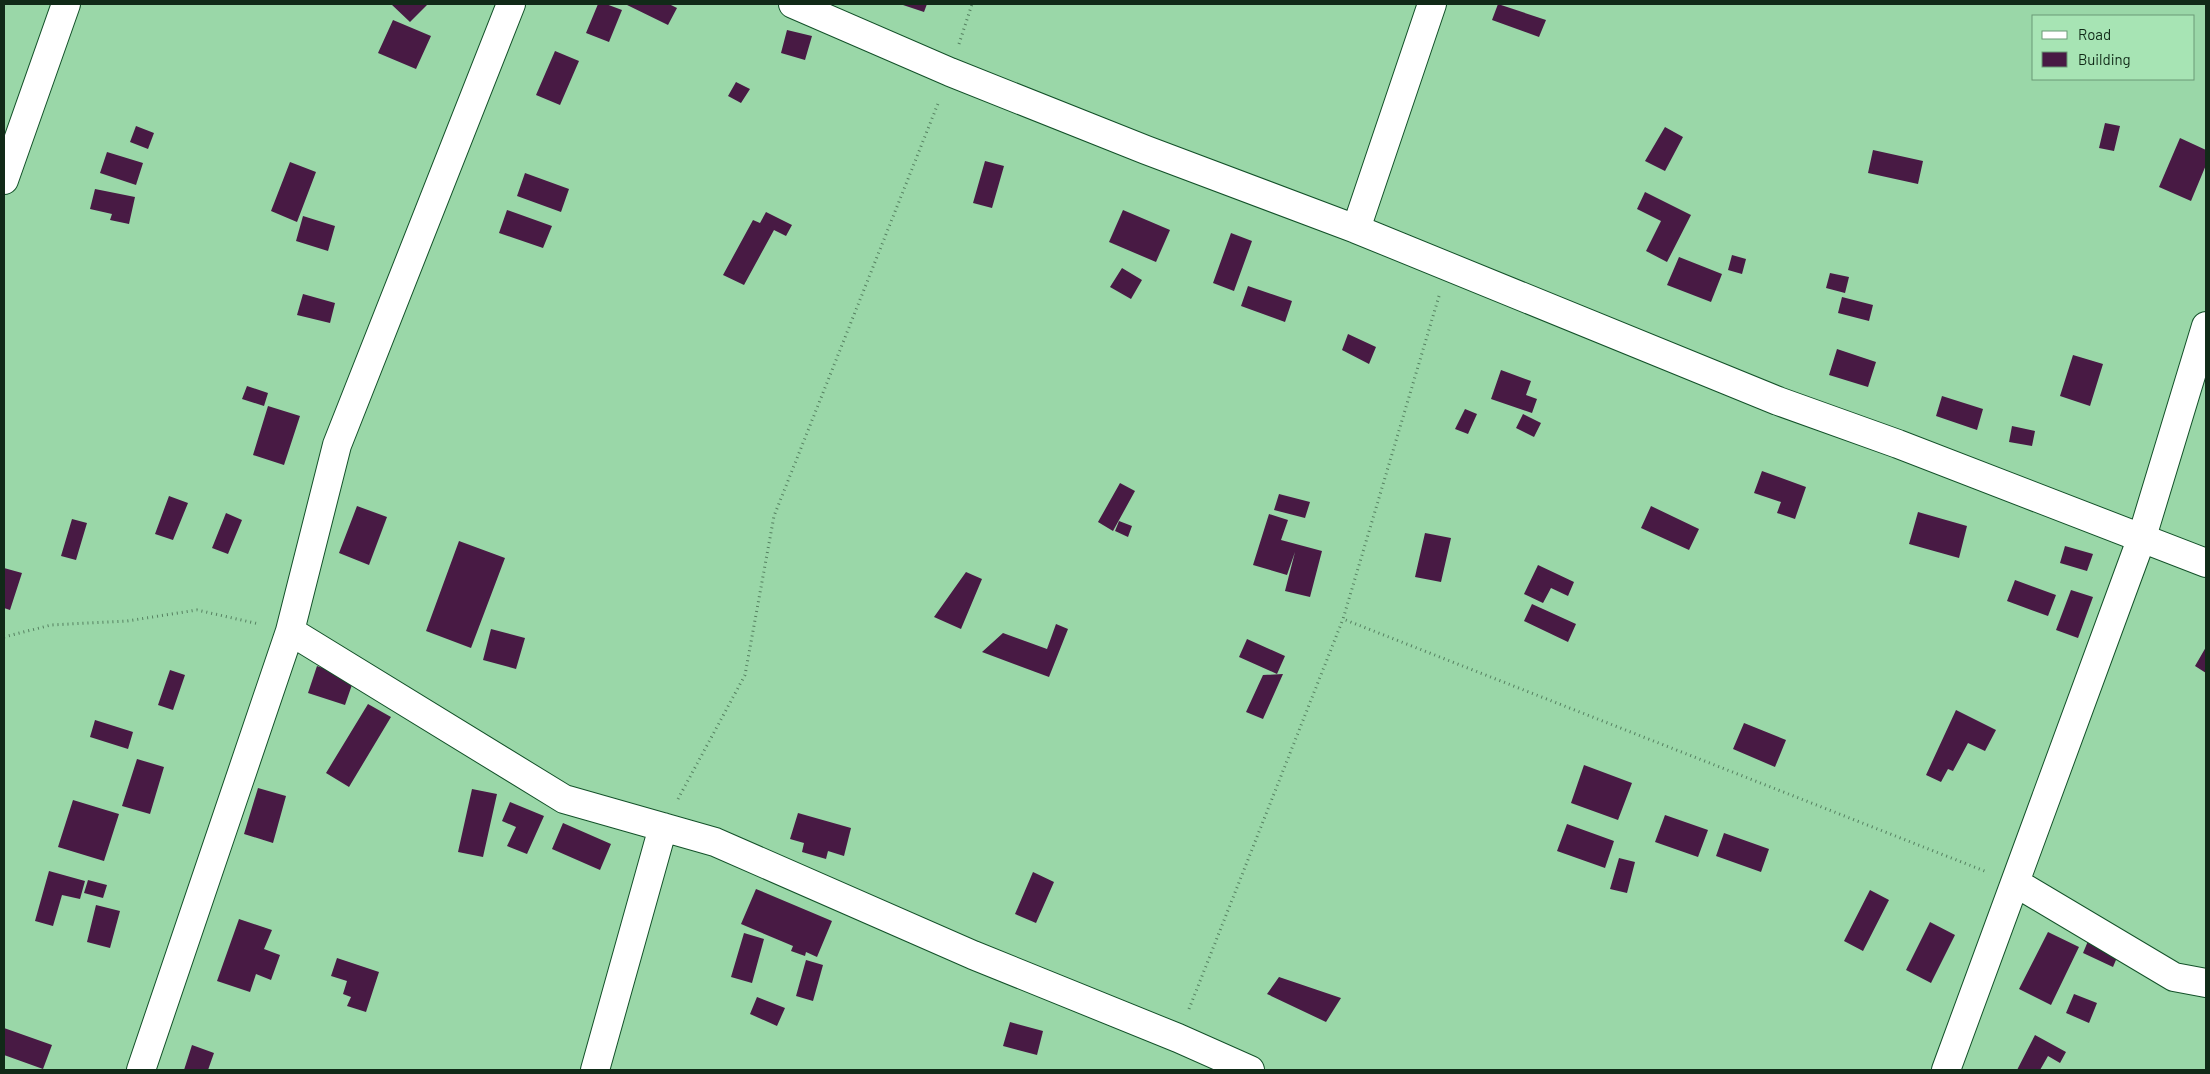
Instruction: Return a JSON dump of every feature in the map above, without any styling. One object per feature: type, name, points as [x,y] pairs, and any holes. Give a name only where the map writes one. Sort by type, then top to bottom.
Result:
[{"type":"street","points":[[4,180],[66,4]]},
{"type":"street","points":[[141,1070],[290,631],[337,445],[511,4]]},
{"type":"street","points":[[793,4],[950,72],[1146,150],[1356,229],[1778,401],[2142,537],[2206,563]]},
{"type":"street","points":[[1356,229],[1432,4]]},
{"type":"street","points":[[1946,1070],[2142,537],[2206,326]]},
{"type":"street","points":[[290,631],[564,798],[715,842],[973,955],[1178,1038],[1250,1070]]},
{"type":"street","points":[[595,1070],[663,827]]},
{"type":"street","points":[[2016,883],[2174,977],[2206,983]]},
{"type":"path","points":[[663,827],[746,675],[774,516],[950,72],[972,4]]},
{"type":"path","points":[[1178,1038],[1343,619],[1448,267]]},
{"type":"path","points":[[4,637],[51,625],[127,621],[197,610],[290,631]]},
{"type":"path","points":[[1343,619],[2016,883]]},
{"type":"building","points":[[391,4],[428,4],[410,22]]},
{"type":"building","points":[[598,4],[606,4],[622,10],[609,42],[586,33]]},
{"type":"building","points":[[625,4],[669,4],[677,8],[668,25]]},
{"type":"building","points":[[900,4],[927,4],[924,12]]},
{"type":"building","points":[[1498,4],[1546,20],[1539,37],[1492,20]]},
{"type":"building","points":[[393,20],[431,36],[416,69],[378,53]]},
{"type":"building","points":[[787,30],[812,36],[805,60],[781,53]]},
{"type":"building","points":[[555,51],[579,61],[560,105],[536,95]]},
{"type":"building","points":[[736,82],[750,89],[741,103],[728,96]]},
{"type":"building","points":[[2105,123],[2120,126],[2114,151],[2099,148]]},
{"type":"building","points":[[136,126],[154,133],[148,149],[130,142]]},
{"type":"building","points":[[1665,127],[1683,137],[1665,171],[1645,161]]},
{"type":"building","points":[[2180,138],[2206,150],[2206,165],[2191,201],[2159,187]]},
{"type":"building","points":[[1873,150],[1923,161],[1918,184],[1868,173]]},
{"type":"building","points":[[107,152],[143,163],[136,185],[100,173]]},
{"type":"building","points":[[985,161],[1004,166],[992,208],[973,203]]},
{"type":"building","points":[[290,162],[316,172],[297,222],[271,211]]},
{"type":"building","points":[[525,173],[569,189],[561,212],[517,196]]},
{"type":"building","points":[[95,189],[135,197],[129,224],[110,220],[112,214],[90,209]]},
{"type":"building","points":[[1645,192],[1691,215],[1667,262],[1646,251],[1661,221],[1637,209]]},
{"type":"building","points":[[507,210],[552,226],[543,248],[499,233]]},
{"type":"building","points":[[1123,210],[1170,230],[1156,262],[1109,242]]},
{"type":"building","points":[[766,212],[792,225],[786,236],[774,230],[744,285],[723,275],[753,220],[760,223]]},
{"type":"building","points":[[303,216],[335,226],[328,251],[296,241]]},
{"type":"building","points":[[1231,233],[1252,241],[1234,291],[1213,283]]},
{"type":"building","points":[[1732,255],[1746,259],[1742,274],[1728,270]]},
{"type":"building","points":[[1679,257],[1722,274],[1711,302],[1667,285]]},
{"type":"building","points":[[1122,268],[1142,280],[1131,299],[1110,287]]},
{"type":"building","points":[[1830,273],[1849,277],[1845,293],[1826,288]]},
{"type":"building","points":[[1248,286],[1292,301],[1285,322],[1241,306]]},
{"type":"building","points":[[303,294],[335,303],[330,323],[297,315]]},
{"type":"building","points":[[1842,297],[1873,305],[1869,321],[1838,313]]},
{"type":"building","points":[[1348,334],[1376,347],[1369,364],[1342,350]]},
{"type":"building","points":[[1837,349],[1876,362],[1868,387],[1829,375]]},
{"type":"building","points":[[2073,355],[2103,364],[2090,406],[2060,396]]},
{"type":"building","points":[[1501,370],[1531,381],[1526,395],[1537,399],[1532,413],[1491,399]]},
{"type":"building","points":[[247,386],[268,393],[264,406],[242,399]]},
{"type":"building","points":[[1942,396],[1983,409],[1977,430],[1936,416]]},
{"type":"building","points":[[268,406],[300,416],[284,465],[253,455]]},
{"type":"building","points":[[1465,409],[1477,414],[1468,434],[1455,429]]},
{"type":"building","points":[[1523,414],[1541,423],[1534,437],[1516,428]]},
{"type":"building","points":[[2012,426],[2035,431],[2032,446],[2009,442]]},
{"type":"building","points":[[1762,471],[1806,487],[1795,519],[1777,513],[1781,502],[1754,493]]},
{"type":"building","points":[[1120,483],[1135,491],[1113,531],[1098,522]]},
{"type":"building","points":[[1279,494],[1310,502],[1305,518],[1274,510]]},
{"type":"building","points":[[169,496],[188,503],[173,540],[155,534]]},
{"type":"building","points":[[357,506],[387,517],[369,565],[339,553]]},
{"type":"building","points":[[1651,506],[1699,529],[1689,550],[1641,528]]},
{"type":"building","points":[[1918,512],[1967,526],[1959,558],[1909,544]]},
{"type":"building","points":[[226,513],[242,520],[228,554],[212,548]]},
{"type":"building","points":[[1269,514],[1288,520],[1281,540],[1322,551],[1310,597],[1285,591],[1295,552],[1287,575],[1253,565]]},
{"type":"building","points":[[72,519],[87,523],[76,560],[61,556]]},
{"type":"building","points":[[1119,521],[1132,526],[1128,537],[1115,531]]},
{"type":"building","points":[[1425,533],[1451,538],[1441,582],[1415,577]]},
{"type":"building","points":[[459,541],[505,558],[471,648],[426,631]]},
{"type":"building","points":[[2065,546],[2093,554],[2087,571],[2060,563]]},
{"type":"building","points":[[1538,565],[1574,582],[1568,596],[1551,588],[1543,603],[1524,594]]},
{"type":"building","points":[[4,568],[22,573],[10,610],[4,608]]},
{"type":"building","points":[[966,572],[982,579],[961,629],[934,617]]},
{"type":"building","points":[[2015,580],[2056,595],[2048,616],[2007,601]]},
{"type":"building","points":[[2071,590],[2093,597],[2078,638],[2056,630]]},
{"type":"building","points":[[1532,604],[1576,624],[1568,642],[1524,621]]},
{"type":"building","points":[[1056,624],[1068,629],[1049,677],[982,652],[1003,633],[1047,649]]},
{"type":"building","points":[[491,629],[525,638],[516,669],[483,660]]},
{"type":"building","points":[[1247,639],[1285,656],[1277,674],[1239,657]]},
{"type":"building","points":[[2206,647],[2206,673],[2195,666]]},
{"type":"building","points":[[317,666],[354,679],[345,705],[308,693]]},
{"type":"building","points":[[170,670],[185,675],[173,710],[158,705]]},
{"type":"building","points":[[1283,674],[1263,719],[1246,712],[1263,675]]},
{"type":"building","points":[[368,704],[391,717],[349,787],[326,773]]},
{"type":"building","points":[[1956,710],[1996,730],[1985,751],[1968,743],[1953,771],[1948,769],[1941,782],[1926,775]]},
{"type":"building","points":[[95,720],[133,732],[128,749],[90,737]]},
{"type":"building","points":[[1744,723],[1786,740],[1775,767],[1733,749]]},
{"type":"building","points":[[137,759],[164,767],[150,814],[122,806]]},
{"type":"building","points":[[1584,765],[1632,783],[1618,820],[1571,803]]},
{"type":"building","points":[[258,788],[286,796],[273,843],[244,834]]},
{"type":"building","points":[[472,789],[497,794],[483,857],[458,852]]},
{"type":"building","points":[[73,800],[119,814],[104,861],[58,847]]},
{"type":"building","points":[[510,802],[544,816],[527,854],[507,846],[516,827],[502,821]]},
{"type":"building","points":[[798,813],[851,828],[844,856],[828,851],[826,859],[802,852],[804,843],[790,839]]},
{"type":"building","points":[[1665,815],[1708,830],[1698,857],[1655,842]]},
{"type":"building","points":[[563,823],[611,844],[600,870],[552,849]]},
{"type":"building","points":[[1567,824],[1614,841],[1605,868],[1557,851]]},
{"type":"building","points":[[1724,833],[1769,849],[1761,872],[1716,856]]},
{"type":"building","points":[[1619,858],[1635,862],[1627,893],[1610,889]]},
{"type":"building","points":[[49,871],[85,881],[80,899],[62,895],[53,926],[35,921]]},
{"type":"building","points":[[1033,872],[1054,882],[1036,923],[1015,914]]},
{"type":"building","points":[[88,880],[107,885],[103,898],[84,893]]},
{"type":"building","points":[[756,889],[832,921],[817,957],[806,952],[805,956],[791,951],[793,946],[741,924]]},
{"type":"building","points":[[1870,890],[1889,900],[1863,951],[1844,941]]},
{"type":"building","points":[[96,905],[120,911],[110,948],[87,942]]},
{"type":"building","points":[[239,919],[272,930],[264,949],[280,955],[271,980],[256,974],[250,992],[217,981]]},
{"type":"building","points":[[1930,922],[1955,935],[1931,983],[1906,970]]},
{"type":"building","points":[[2048,932],[2079,947],[2051,1005],[2019,989]]},
{"type":"building","points":[[744,933],[764,939],[752,983],[731,977]]},
{"type":"building","points":[[2091,934],[2121,948],[2113,967],[2083,953]]},
{"type":"building","points":[[337,958],[379,972],[366,1012],[347,1006],[351,997],[343,994],[347,981],[331,976]]},
{"type":"building","points":[[806,960],[823,965],[813,1001],[796,996]]},
{"type":"building","points":[[1279,977],[1341,998],[1326,1022],[1267,994]]},
{"type":"building","points":[[2074,994],[2097,1003],[2089,1023],[2066,1013]]},
{"type":"building","points":[[757,997],[785,1008],[777,1026],[750,1014]]},
{"type":"building","points":[[1010,1022],[1043,1031],[1037,1055],[1003,1046]]},
{"type":"building","points":[[4,1028],[52,1045],[43,1069],[4,1055]]},
{"type":"building","points":[[2035,1035],[2066,1052],[2060,1063],[2048,1056],[2040,1070],[2017,1070]]},
{"type":"building","points":[[192,1045],[214,1053],[208,1070],[184,1070]]}]
